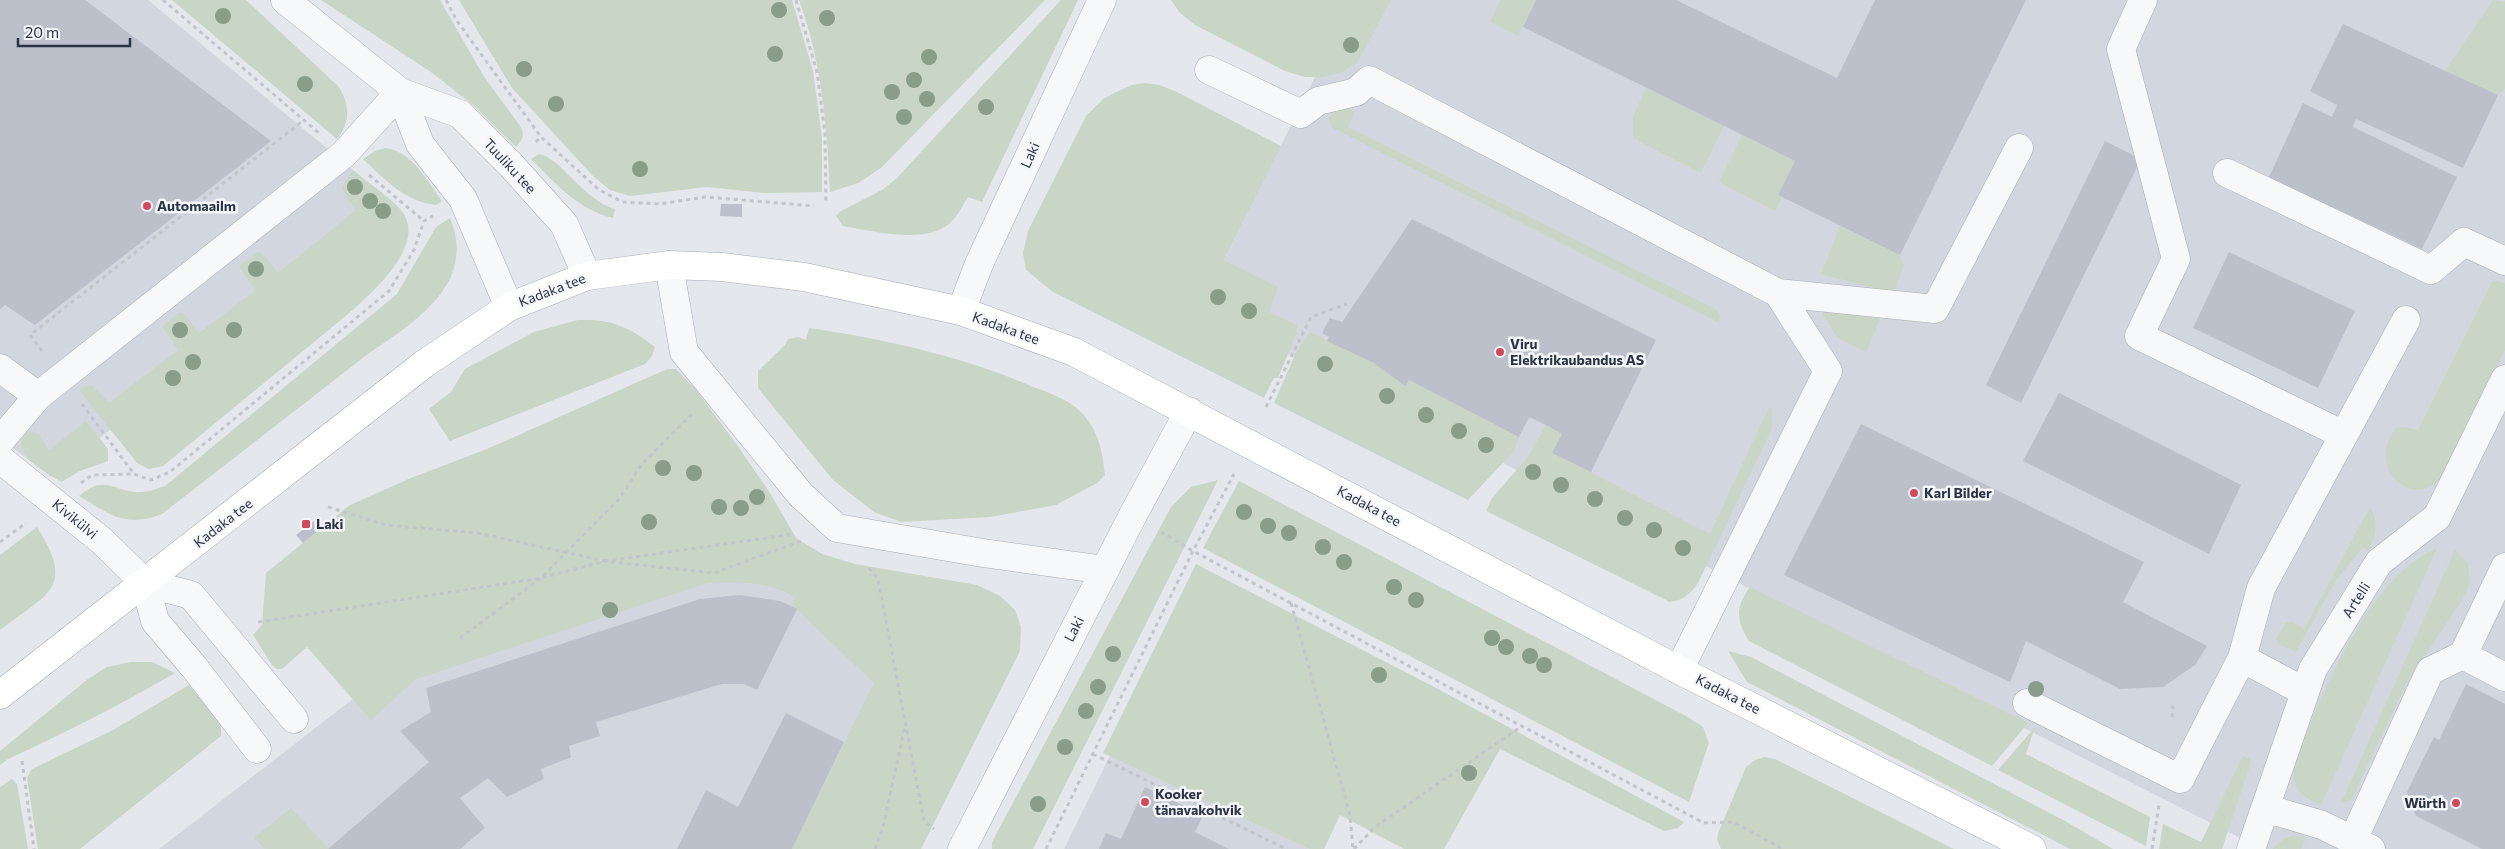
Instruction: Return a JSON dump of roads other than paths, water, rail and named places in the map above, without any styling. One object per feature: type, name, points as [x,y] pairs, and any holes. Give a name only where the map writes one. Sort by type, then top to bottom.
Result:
[{"type":"main road","name":"Kadaka tee","points":[[0,695],[424,364],[509,307],[587,276],[669,265],[722,267],[804,277],[960,311],[1074,352],[1679,670],[2032,849]]},
{"type":"street","name":"Tuuliku tee","points":[[286,0],[400,92],[460,114],[511,165],[564,224],[587,276]]},
{"type":"street","name":"Laki","points":[[960,311],[1102,0]]},
{"type":"street","points":[[2143,0],[2121,49],[2176,259],[2139,336],[2344,435]]},
{"type":"street","points":[[1209,70],[1301,114],[1318,101],[1356,92],[1369,80],[1778,292],[1935,309],[2018,148]]},
{"type":"street","points":[[0,441],[38,396],[344,154],[400,92],[420,144],[463,199],[509,307]]},
{"type":"street","points":[[2227,174],[2431,270],[2464,242],[2505,261]]},
{"type":"street","points":[[669,265],[684,352],[801,495],[837,528],[983,553],[1105,570]]},
{"type":"street","points":[[1679,670],[1828,371],[1778,292]]},
{"type":"street","points":[[2027,703],[2180,780],[2242,658],[2261,588],[2406,320]]},
{"type":"street","points":[[0,368],[38,396]]},
{"type":"street","name":"Artelli","points":[[2251,849],[2313,669],[2379,562],[2437,517],[2505,378]]},
{"type":"street","name":"Laki","points":[[962,849],[1189,411]]},
{"type":"street","name":"Kivikülvi","points":[[0,459],[102,541],[145,583]]},
{"type":"street","points":[[2265,808],[2322,825],[2362,844],[2430,670],[2463,655],[2505,567]]},
{"type":"street","points":[[257,749],[194,667],[155,621],[145,583],[191,595],[294,719]]},
{"type":"street","points":[[2463,655],[2505,676]]},
{"type":"street","points":[[2242,658],[2305,692]]},
{"type":"place","name":"Automaailm","points":[[147,206]]},
{"type":"place","name":"Viru Elektrikaubandus AS","points":[[1500,352]]},
{"type":"place","name":"Karl Bilder","points":[[1914,493]]},
{"type":"place","name":"Laki","points":[[306,524]]},
{"type":"place","name":"Kooker tänavakohvik","points":[[1145,802]]},
{"type":"place","name":"Würth","points":[[2456,803]]}]
